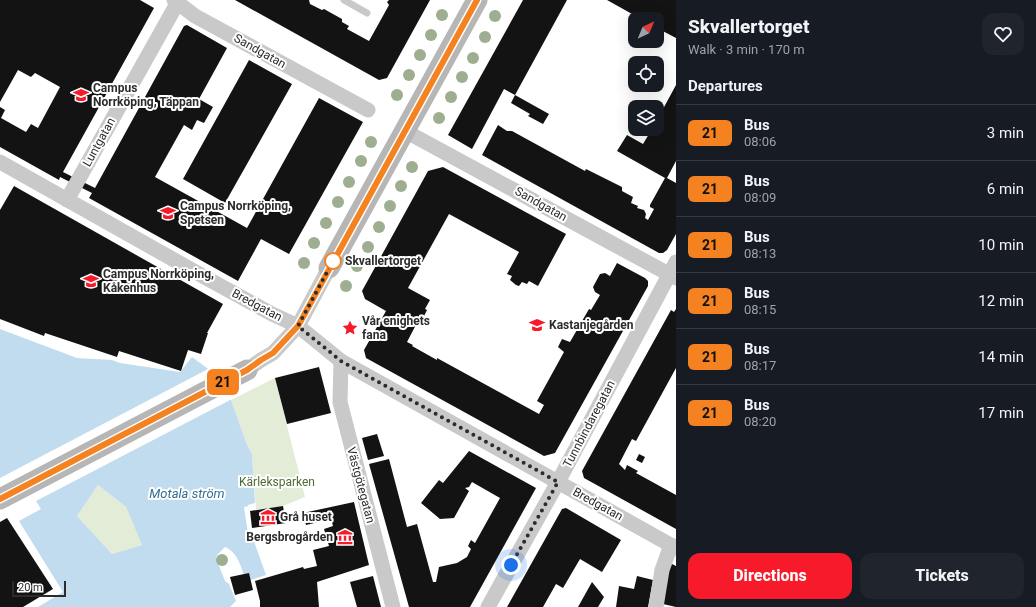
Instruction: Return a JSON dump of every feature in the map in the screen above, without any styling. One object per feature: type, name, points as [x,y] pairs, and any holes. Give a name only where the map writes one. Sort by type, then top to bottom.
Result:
[{"type":"main road","points":[[328,268],[478,0]]},
{"type":"main road","points":[[0,499],[247,370]]},
{"type":"street","name":"Sandgatan","points":[[177,1],[195,16],[368,110]]},
{"type":"street","name":"Luntgatan","points":[[67,200],[177,1]]},
{"type":"street","name":"Sandgatan","points":[[405,131],[674,271]]},
{"type":"street","name":"Bredgatan","points":[[0,162],[272,314],[298,326],[341,361],[674,547]]},
{"type":"street","points":[[247,370],[273,353],[298,326],[328,268]]},
{"type":"street","name":"Tunnbindaregatan","points":[[488,607],[674,271]]},
{"type":"street","name":"Västgötegatan","points":[[341,361],[340,402],[393,607]]},
{"type":"street","points":[[656,607],[662,570],[674,547]]},
{"type":"lane","points":[[344,0],[367,13]]},
{"type":"green space","name":"Kärleksparken","points":[[275,378],[305,497],[283,506],[256,510],[252,454],[247,445],[231,400]]},
{"type":"green space","points":[[98,485],[126,507],[142,545],[112,554],[77,516]]},
{"type":"water","name":"Motala ström","points":[[0,329],[77,358],[112,360],[120,363],[180,372],[192,357],[226,382],[247,445],[252,454],[255,503],[248,505],[250,530],[266,575],[250,580],[244,576],[240,563],[235,555],[225,547],[216,558],[225,581],[229,584],[236,601],[230,607],[23,607],[53,588],[7,518],[0,502]],"holes":[[[98,485],[126,507],[142,545],[112,554],[77,516]]]},
{"type":"pier","points":[[210,368],[228,381],[232,399],[36,501],[41,509],[19,521],[63,592],[38,607],[23,607],[53,588],[6,517],[4,518],[0,507],[0,478]]},
{"type":"pier","points":[[249,506],[253,533],[248,534],[244,507]]},
{"type":"building","points":[[0,0],[140,0],[154,8],[63,172],[95,188],[184,26],[187,25],[227,48],[199,99],[213,107],[204,123],[197,120],[192,130],[184,125],[155,177],[247,228],[319,98],[363,122],[289,254],[261,239],[238,281],[89,198],[92,193],[60,177],[59,180],[0,147],[0,107],[5,110],[1,118],[26,132],[31,124],[38,128],[60,87],[35,73],[31,77],[18,70],[0,102]]},
{"type":"building","points":[[235,0],[309,0],[310,4],[322,10],[324,9],[342,19],[342,22],[349,26],[347,29],[369,41],[389,5],[387,2],[389,0],[430,0],[387,78],[379,80]]},
{"type":"building","points":[[523,0],[567,0],[515,95],[504,89],[472,149],[448,135]]},
{"type":"building","points":[[607,0],[676,0],[676,38],[664,32],[664,12],[628,12]]},
{"type":"building","points":[[249,60],[292,84],[225,203],[183,179]]},
{"type":"building","points":[[676,85],[676,161],[667,178],[676,183],[676,234],[667,250],[663,253],[659,253],[482,155],[498,125],[507,131],[512,131],[585,171],[586,169],[622,187],[622,191],[633,197],[631,203],[638,206],[637,208],[644,210],[646,214],[645,218],[648,220],[654,209],[650,207],[650,205],[665,178],[617,151],[627,135],[643,144],[648,136],[664,136],[664,107]]},
{"type":"building","points":[[515,95],[549,114],[543,124],[528,116],[530,114],[511,103]]},
{"type":"building","points":[[443,167],[566,234],[538,286],[529,281],[527,284],[522,282],[519,286],[510,280],[512,276],[507,274],[519,252],[449,214],[408,288],[430,300],[425,309],[427,310],[422,320],[419,319],[407,342],[437,360],[437,358],[539,414],[544,405],[537,401],[564,352],[558,347],[562,339],[570,342],[589,309],[591,310],[600,295],[595,292],[593,287],[600,274],[605,273],[610,276],[617,263],[648,281],[648,286],[555,453],[544,456],[366,358],[364,350],[386,311],[365,299],[362,291],[428,171]]},
{"type":"building","name":"Campus Norrköping, Kåkenhus","points":[[14,186],[223,304],[207,333],[201,354],[188,350],[181,371],[119,351],[117,357],[45,333],[44,336],[0,319],[0,210]]},
{"type":"building","points":[[676,309],[676,368],[636,441],[632,439],[619,464],[625,470],[627,465],[638,471],[636,473],[676,495],[676,529],[584,478],[582,471],[671,310],[674,312]]},
{"type":"building","points":[[319,367],[331,413],[287,424],[275,378]]},
{"type":"building","points":[[377,434],[384,456],[368,460],[362,438]]},
{"type":"building","points":[[469,451],[536,488],[470,607],[409,607],[369,464],[389,459],[407,527],[417,524],[433,582],[436,582],[439,567],[457,563],[467,557],[471,549],[468,546],[471,540],[475,543],[500,498],[472,482],[469,487],[465,488],[469,491],[454,518],[440,519],[421,503],[439,480],[443,483]]},
{"type":"building","points":[[639,454],[645,457],[642,463],[636,460]]},
{"type":"building","points":[[354,502],[369,565],[317,582],[319,607],[260,607],[255,581],[303,567],[304,569],[317,566],[313,550],[329,546],[324,529],[333,526],[331,519],[306,525],[303,513]]},
{"type":"building","name":"Grå huset","points":[[283,506],[286,523],[252,528],[250,511]]},
{"type":"building","points":[[566,508],[621,540],[602,572],[580,559],[563,588],[556,584],[543,607],[507,607],[562,509]]},
{"type":"building","points":[[7,518],[53,589],[23,607],[0,607],[0,522]]},
{"type":"building","points":[[670,563],[676,566],[676,607],[663,604]]},
{"type":"building","points":[[249,573],[253,590],[235,595],[230,577]]},
{"type":"building","points":[[373,576],[381,607],[357,607],[350,582]]},
{"type":"building","points":[[637,576],[653,580],[648,607],[616,607],[619,586],[634,589]]},
{"type":"building","points":[[592,582],[604,597],[598,607],[578,607]]},
{"type":"bus line","name":"21","points":[[0,499],[247,370],[273,353],[282,344],[298,326],[328,268],[477,0]]},
{"type":"place","name":"Campus Norrköping, Täppan","points":[[81,95]]},
{"type":"place","name":"Campus Norrköping, Spetsen","points":[[168,213]]},
{"type":"place","name":"Skvallertorget","points":[[333,261]]},
{"type":"place","name":"Campus Norrköping, Kåkenhus","points":[[91,281]]},
{"type":"place","name":"Kastanjegården","points":[[537,325]]},
{"type":"place","name":"Vår enighets fana","points":[[350,328]]},
{"type":"place","name":"Grå huset","points":[[268,517]]},
{"type":"place","name":"Bergsbrogården","points":[[345,537]]},
{"type":"route","points":[[333,261],[298,326],[341,361],[558,482],[511,565]]}]
